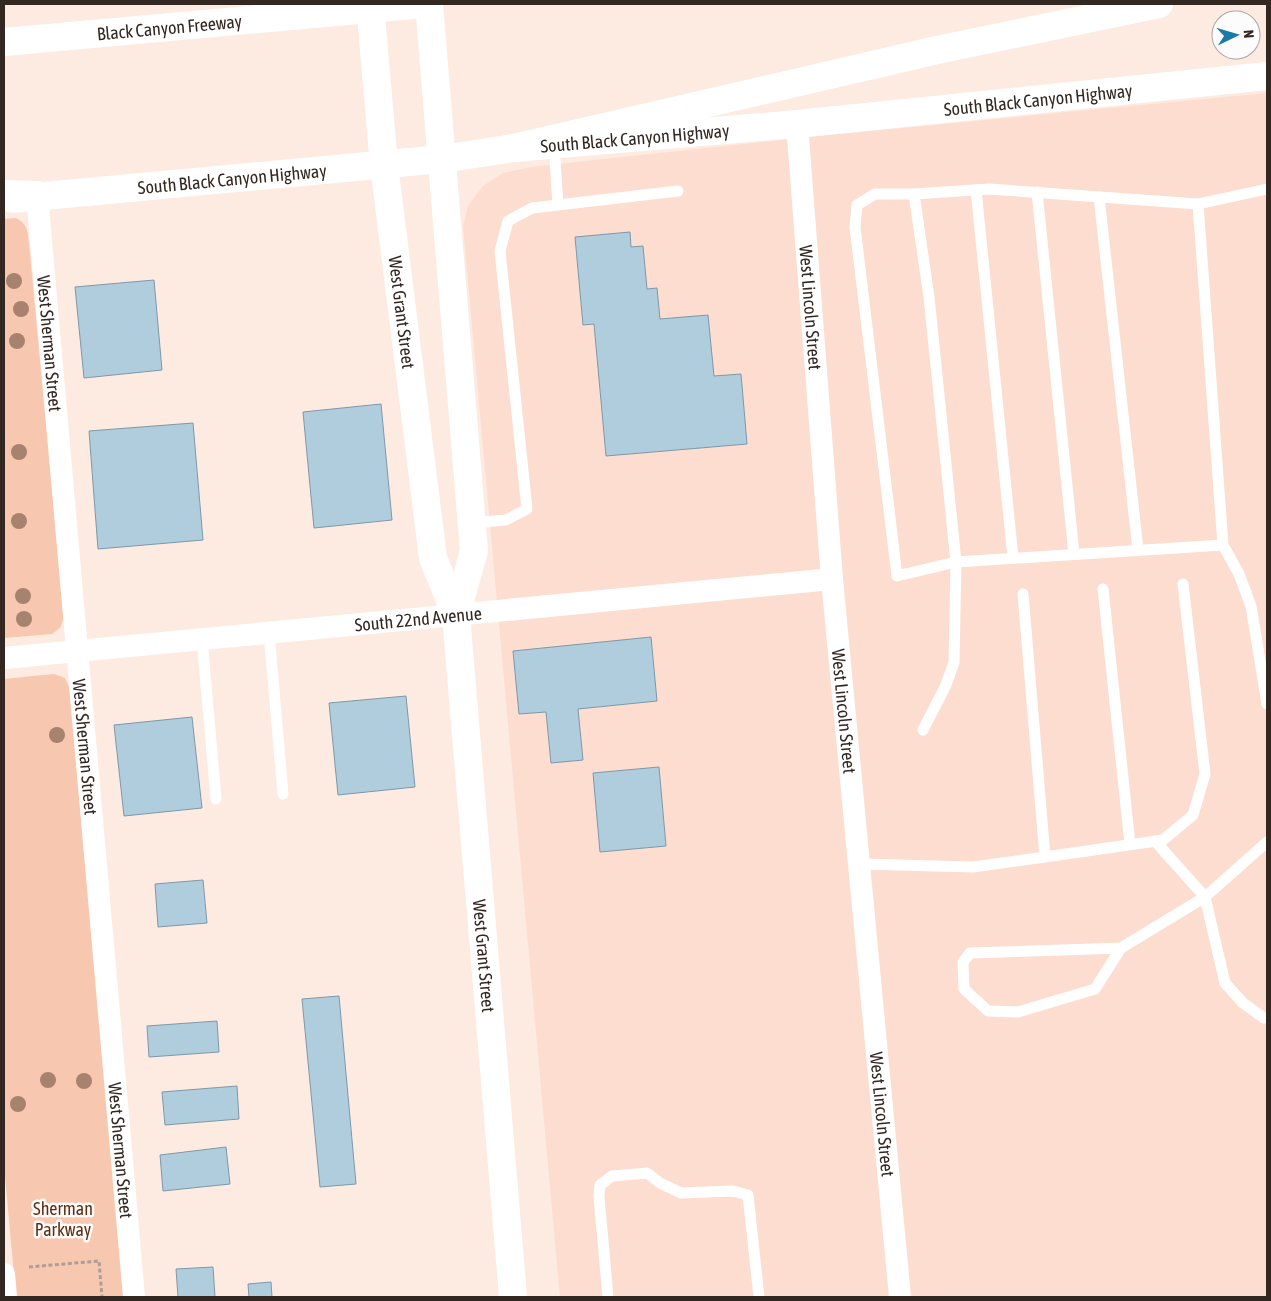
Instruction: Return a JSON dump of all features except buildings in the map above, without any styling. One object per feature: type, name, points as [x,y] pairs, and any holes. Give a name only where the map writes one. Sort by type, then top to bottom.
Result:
[{"type":"main road","name":"West Grant Street","points":[[370,4],[384,164],[433,558],[456,615],[513,1297]]},
{"type":"main road","name":"Black Canyon Freeway","points":[[4,42],[424,4]]},
{"type":"main road","name":"West Grant Street","points":[[429,4],[474,551],[456,615]]},
{"type":"main road","points":[[514,148],[928,52],[1159,4]]},
{"type":"main road","name":"South Black Canyon Highway","points":[[4,200],[37,195],[442,160],[514,148],[797,124],[1267,76]]},
{"type":"main road","points":[[4,194],[37,195]]},
{"type":"street","name":"West Lincoln Street","points":[[797,124],[832,579],[900,1297]]},
{"type":"street","name":"West Sherman Street","points":[[37,195],[134,1297]]},
{"type":"street","name":"South 22nd Avenue","points":[[4,658],[832,579]]},
{"type":"street","points":[[4,1274],[6,1297]]},
{"type":"lane","points":[[554,144],[558,205]]},
{"type":"lane","points":[[1223,545],[956,562],[897,576],[855,227],[858,205],[875,194],[914,194],[989,189],[1198,204],[1267,189]]},
{"type":"lane","points":[[976,190],[1013,558]]},
{"type":"lane","points":[[472,523],[506,520],[527,509],[500,251],[508,221],[532,208],[678,191]]},
{"type":"lane","points":[[1037,192],[1074,554]]},
{"type":"lane","points":[[914,194],[929,297],[956,562],[954,662],[946,685],[923,730]]},
{"type":"lane","points":[[1099,197],[1138,550]]},
{"type":"lane","points":[[1198,204],[1223,545],[1239,574],[1251,606],[1267,704]]},
{"type":"lane","points":[[859,864],[973,867],[1162,840],[1193,815],[1205,774],[1183,584]]},
{"type":"lane","points":[[1103,589],[1130,844]]},
{"type":"lane","points":[[1023,594],[1045,857]]},
{"type":"lane","points":[[269,633],[283,794]]},
{"type":"lane","points":[[202,639],[216,799]]},
{"type":"lane","points":[[1155,841],[1204,897],[1225,983],[1243,1003],[1264,1018],[1267,1018]]},
{"type":"lane","points":[[1121,948],[970,953],[962,962],[964,990],[988,1011],[1018,1012],[1095,989],[1121,948],[1204,897],[1267,842]]},
{"type":"lane","points":[[608,1297],[599,1197],[600,1185],[612,1176],[647,1173],[660,1183],[681,1193],[734,1191],[748,1195],[759,1297]]},
{"type":"path","points":[[28,1268],[98,1261],[102,1297]]},
{"type":"shaded area","points":[[1267,93],[1267,1297],[560,1297],[463,226],[468,206],[483,186],[503,173],[531,167],[809,137]]},
{"type":"green space","points":[[16,218],[25,225],[29,243],[64,618],[60,628],[52,634],[4,638],[4,219]]},
{"type":"green space","name":"Sherman Parkway","points":[[54,674],[65,678],[69,687],[125,1297],[16,1297],[4,1165],[4,679]]}]
